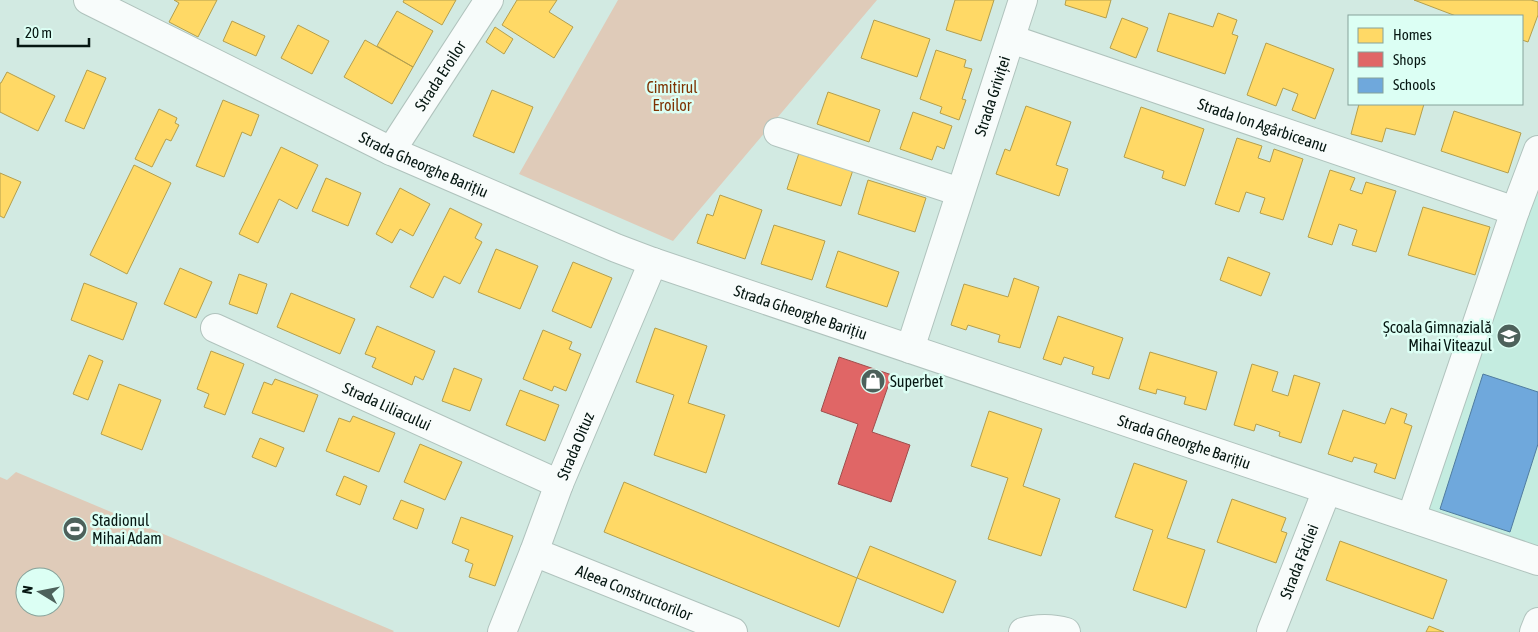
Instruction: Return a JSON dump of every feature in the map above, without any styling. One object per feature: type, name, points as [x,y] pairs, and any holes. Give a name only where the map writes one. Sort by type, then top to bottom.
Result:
[{"type":"street","name":"Strada Gheorghe Barițiu","points":[[88,0],[390,151],[616,248],[1538,561]]},
{"type":"street","name":"Strada Eroilor","points":[[390,151],[489,0]]},
{"type":"street","name":"Strada Griviței","points":[[910,348],[1023,0]]},
{"type":"street","name":"Strada Ion Agârbiceanu","points":[[1010,38],[1516,211]]},
{"type":"street","points":[[778,132],[960,192]]},
{"type":"street","points":[[1411,518],[1538,150]]},
{"type":"street","name":"Strada Oituz","points":[[502,632],[534,552],[558,484],[653,262]]},
{"type":"street","name":"Strada Liliacului","points":[[215,328],[558,484]]},
{"type":"street","name":"Strada Făcliei","points":[[1271,632],[1327,490]]},
{"type":"street","name":"Aleea Constructorilor","points":[[534,552],[733,632]]},
{"type":"street","points":[[1534,632],[1538,622]]},
{"type":"street","points":[[1023,632],[1030,630],[1058,630],[1066,632]]},
{"type":"shaded area","name":"Școala Gimnazială Mihai Viteazul","points":[[1538,160],[1538,550],[1423,512]]},
{"type":"green space","name":"Cimitirul Eroilor","points":[[618,0],[877,0],[673,241],[519,174]]},
{"type":"green space","name":"Stadionul Mihai Adam","points":[[16,472],[394,631],[0,632],[0,477],[7,480]]},
{"type":"building: Homes","points":[[174,0],[217,0],[198,37],[169,22],[179,3]]},
{"type":"building: Homes","points":[[404,0],[456,0],[442,25],[403,2]]},
{"type":"building: Homes","points":[[517,0],[557,0],[549,12],[573,27],[554,58],[502,25]]},
{"type":"building: Homes","points":[[955,0],[994,0],[981,41],[946,30]]},
{"type":"building: Homes","points":[[1066,0],[1111,0],[1106,18],[1065,5]]},
{"type":"building: Homes","points":[[1414,0],[1531,0],[1538,2],[1538,15],[1528,42],[1523,40],[1523,15],[1453,15]]},
{"type":"building: Homes","points":[[397,11],[433,31],[413,67],[377,46]]},
{"type":"building: Homes","points":[[1169,13],[1213,27],[1218,13],[1237,20],[1232,34],[1238,36],[1225,74],[1157,51]]},
{"type":"building: Homes","points":[[1122,18],[1148,28],[1136,58],[1110,48]]},
{"type":"building: Homes","points":[[874,20],[930,39],[917,77],[861,58]]},
{"type":"building: Homes","points":[[232,21],[265,36],[256,56],[223,41]]},
{"type":"building: Homes","points":[[298,25],[329,41],[312,74],[281,58]]},
{"type":"building: Homes","points":[[495,27],[513,39],[504,54],[486,42]]},
{"type":"building: Homes","points":[[365,40],[413,67],[392,104],[344,77]]},
{"type":"building: Homes","points":[[1266,43],[1334,69],[1315,119],[1292,110],[1298,94],[1283,88],[1276,106],[1247,95]]},
{"type":"building: Homes","points":[[936,50],[966,60],[964,67],[972,69],[962,99],[966,100],[959,120],[940,113],[942,107],[920,99]]},
{"type":"building: Homes","points":[[87,70],[106,78],[84,129],[65,121]]},
{"type":"building: Homes","points":[[7,72],[55,96],[38,131],[0,112],[0,83]]},
{"type":"building: Homes","points":[[492,90],[533,107],[514,153],[473,136]]},
{"type":"building: Homes","points":[[828,92],[880,110],[869,142],[817,124]]},
{"type":"building: Homes","points":[[223,100],[259,115],[251,136],[242,132],[224,177],[196,166]]},
{"type":"building: Homes","points":[[1359,105],[1424,105],[1415,135],[1386,128],[1382,142],[1351,134]]},
{"type":"building: Homes","points":[[1026,106],[1071,122],[1056,165],[1068,169],[1059,196],[996,174],[1005,149],[1010,151]]},
{"type":"building: Homes","points":[[1141,107],[1204,129],[1185,186],[1162,178],[1164,171],[1124,157]]},
{"type":"building: Homes","points":[[159,109],[177,118],[175,123],[179,125],[171,141],[166,139],[152,167],[135,159]]},
{"type":"building: Homes","points":[[1454,111],[1521,133],[1508,173],[1441,151]]},
{"type":"building: Homes","points":[[913,112],[952,126],[944,149],[937,146],[932,160],[900,149]]},
{"type":"building: Homes","points":[[1237,138],[1262,146],[1258,158],[1270,162],[1274,149],[1303,159],[1283,220],[1260,213],[1265,198],[1246,192],[1239,212],[1215,204]]},
{"type":"building: Homes","points":[[281,147],[318,165],[297,209],[279,199],[258,243],[239,234]]},
{"type":"building: Homes","points":[[799,153],[853,170],[841,206],[787,189]]},
{"type":"building: Homes","points":[[134,165],[171,183],[127,274],[90,255]]},
{"type":"building: Homes","points":[[1330,170],[1355,178],[1350,190],[1362,194],[1366,182],[1396,191],[1376,252],[1352,245],[1357,230],[1339,224],[1332,245],[1308,237]]},
{"type":"building: Homes","points":[[0,173],[21,182],[4,218],[0,216]]},
{"type":"building: Homes","points":[[326,178],[361,193],[348,226],[312,211]]},
{"type":"building: Homes","points":[[868,180],[926,198],[915,232],[858,214]]},
{"type":"building: Homes","points":[[400,188],[430,204],[413,236],[400,229],[392,243],[376,234]]},
{"type":"building: Homes","points":[[720,195],[762,210],[745,259],[697,243],[707,214],[713,216]]},
{"type":"building: Homes","points":[[1423,207],[1490,227],[1475,275],[1408,255]]},
{"type":"building: Homes","points":[[450,208],[482,224],[475,238],[482,242],[460,284],[444,276],[433,298],[410,287]]},
{"type":"building: Homes","points":[[774,225],[825,241],[812,280],[761,264]]},
{"type":"building: Homes","points":[[496,249],[538,266],[520,309],[478,292]]},
{"type":"building: Homes","points":[[838,251],[899,272],[887,307],[826,287]]},
{"type":"building: Homes","points":[[1228,257],[1270,273],[1261,296],[1220,280]]},
{"type":"building: Homes","points":[[573,262],[612,278],[591,328],[552,311]]},
{"type":"building: Homes","points":[[180,268],[212,282],[196,318],[164,304]]},
{"type":"building: Homes","points":[[239,274],[267,284],[257,314],[229,304]]},
{"type":"building: Homes","points":[[1014,278],[1039,287],[1020,348],[998,342],[1000,335],[968,325],[966,330],[951,325],[964,284],[1008,297]]},
{"type":"building: Homes","points":[[84,283],[137,303],[123,340],[71,320]]},
{"type":"building: Homes","points":[[291,293],[355,319],[340,354],[277,327]]},
{"type":"building: Homes","points":[[1058,316],[1123,338],[1109,379],[1092,374],[1094,367],[1064,357],[1061,365],[1043,359]]},
{"type":"building: Homes","points":[[377,326],[435,351],[423,380],[415,376],[412,385],[372,367],[376,358],[365,354]]},
{"type":"building: Homes","points":[[655,328],[707,346],[688,403],[725,415],[706,473],[654,455],[674,395],[636,382]]},
{"type":"building: Homes","points":[[543,330],[572,342],[569,349],[581,354],[566,391],[554,386],[552,391],[523,379]]},
{"type":"building: Homes","points":[[211,351],[244,364],[225,415],[204,407],[209,394],[197,389]]},
{"type":"building: Homes","points":[[1150,352],[1217,372],[1206,410],[1184,404],[1186,397],[1157,389],[1156,394],[1139,389]]},
{"type":"building: Homes","points":[[89,355],[103,361],[88,400],[73,394]]},
{"type":"building: Homes","points":[[1252,364],[1278,372],[1272,391],[1288,396],[1294,375],[1320,383],[1301,443],[1279,436],[1280,432],[1256,424],[1254,431],[1234,425]]},
{"type":"building: Homes","points":[[454,368],[482,379],[470,411],[442,401]]},
{"type":"building: Homes","points":[[275,379],[318,395],[304,432],[252,413],[264,382],[272,385]]},
{"type":"building: Homes","points":[[119,384],[161,400],[142,450],[101,434]]},
{"type":"building: Homes","points":[[520,390],[559,405],[545,441],[506,425]]},
{"type":"building: Homes","points":[[1391,408],[1407,414],[1404,423],[1412,426],[1395,479],[1374,472],[1377,464],[1354,457],[1352,462],[1328,454],[1343,410],[1385,424]]},
{"type":"building: Homes","points":[[989,411],[1042,429],[1023,486],[1060,499],[1041,556],[988,539],[1008,478],[971,466]]},
{"type":"building: Homes","points":[[353,416],[395,433],[379,472],[326,451],[339,418],[350,422]]},
{"type":"building: Homes","points":[[260,438],[284,448],[276,467],[252,457]]},
{"type":"building: Homes","points":[[420,444],[462,462],[445,500],[404,482]]},
{"type":"building: Homes","points":[[1134,463],[1187,481],[1167,538],[1205,550],[1186,608],[1133,590],[1153,530],[1115,517]]},
{"type":"building: Homes","points":[[344,476],[367,486],[360,505],[336,495]]},
{"type":"building: Homes","points":[[624,482],[857,578],[839,627],[604,532]]},
{"type":"building: Homes","points":[[1232,499],[1286,518],[1281,531],[1287,533],[1276,563],[1217,542]]},
{"type":"building: Homes","points":[[401,500],[424,509],[417,529],[393,519]]},
{"type":"building: Homes","points":[[461,517],[513,536],[495,586],[469,577],[473,564],[465,561],[469,550],[452,543]]},
{"type":"building: Homes","points":[[1340,541],[1447,580],[1433,619],[1326,580]]},
{"type":"building: Homes","points":[[870,546],[956,581],[943,613],[857,578]]},
{"type":"building: Homes","points":[[1429,626],[1444,632],[1426,632]]},
{"type":"building: Shops","points":[[839,357],[892,375],[872,432],[910,445],[891,502],[838,484],[858,424],[821,411]]},
{"type":"building: Schools","points":[[1483,374],[1538,392],[1538,444],[1510,532],[1440,509]]},
{"type":"place","name":"Școala Gimnazială Mihai Viteazul","points":[[1509,336]]},
{"type":"place","name":"Superbet","points":[[873,381]]},
{"type":"place","name":"Stadionul Mihai Adam","points":[[75,529]]}]
